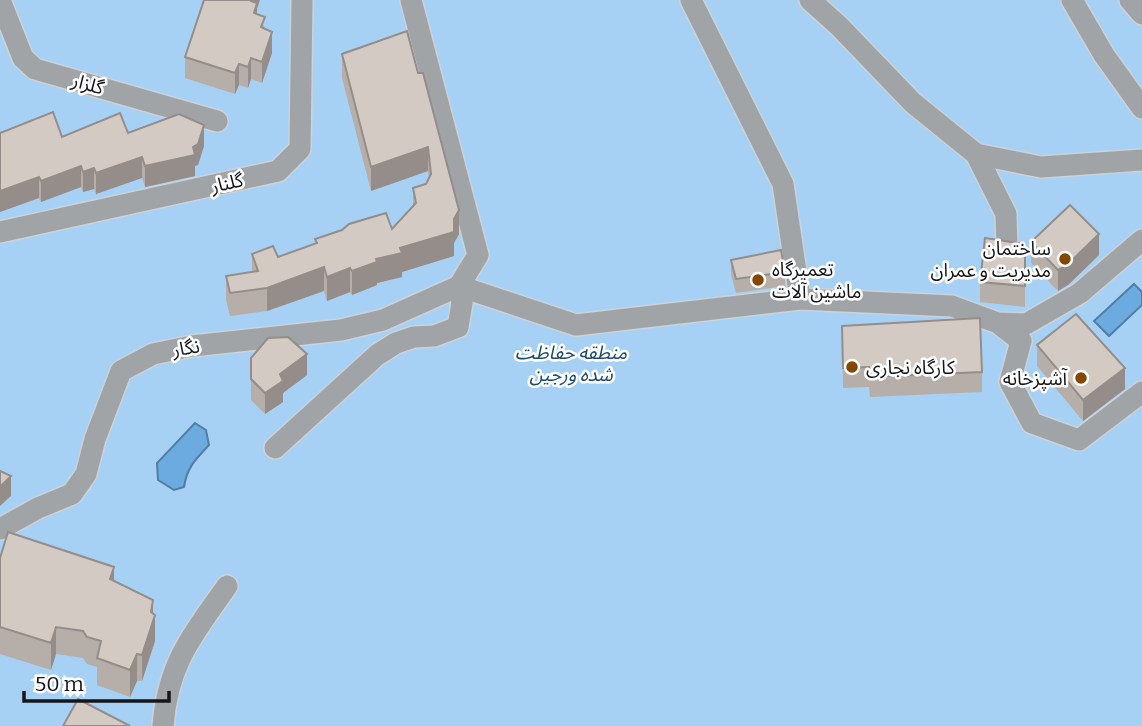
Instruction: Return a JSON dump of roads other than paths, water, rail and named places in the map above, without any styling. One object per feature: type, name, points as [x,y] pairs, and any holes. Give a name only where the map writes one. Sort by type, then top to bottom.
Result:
[{"type":"street","name":"گلزار","points":[[0,0],[23,58],[35,69],[217,121]]},
{"type":"street","name":"گلنار","points":[[0,232],[278,171],[300,149],[302,0]]},
{"type":"street","points":[[275,448],[377,355],[396,343],[414,337],[434,336],[457,327],[462,303],[459,286],[478,255],[411,0]]},
{"type":"street","points":[[691,0],[783,184],[800,299]]},
{"type":"street","points":[[810,0],[839,26],[912,103],[976,154],[1006,214],[1007,248]]},
{"type":"street","points":[[1072,0],[1104,55],[1142,108]]},
{"type":"street","points":[[1130,0],[1142,14]]},
{"type":"street","points":[[976,154],[1041,167],[1142,160]]},
{"type":"street","points":[[998,323],[1027,324],[1080,293],[1142,240]]},
{"type":"street","points":[[459,286],[576,325],[800,299],[952,306],[998,323],[1021,341],[1010,382],[1032,423],[1079,440],[1142,392]]},
{"type":"street","name":"نگار","points":[[0,529],[38,508],[72,494],[86,474],[95,439],[121,371],[153,354],[192,346],[341,331],[383,320],[459,286]]},
{"type":"street","points":[[163,726],[165,696],[175,667],[190,639],[227,586]]},
{"type":"place","name":"ساختمان مدیریت و عمران","points":[[1065,259]]},
{"type":"place","name":"تعمیرگاه ماشین آلات","points":[[758,280]]},
{"type":"place","name":"کارگاه نجاری","points":[[852,367]]},
{"type":"place","name":"آشپزخانه","points":[[1081,378]]},
{"type":"park label","name":"منطقه حفاظت شده ورجین","points":[[571,363]]}]
